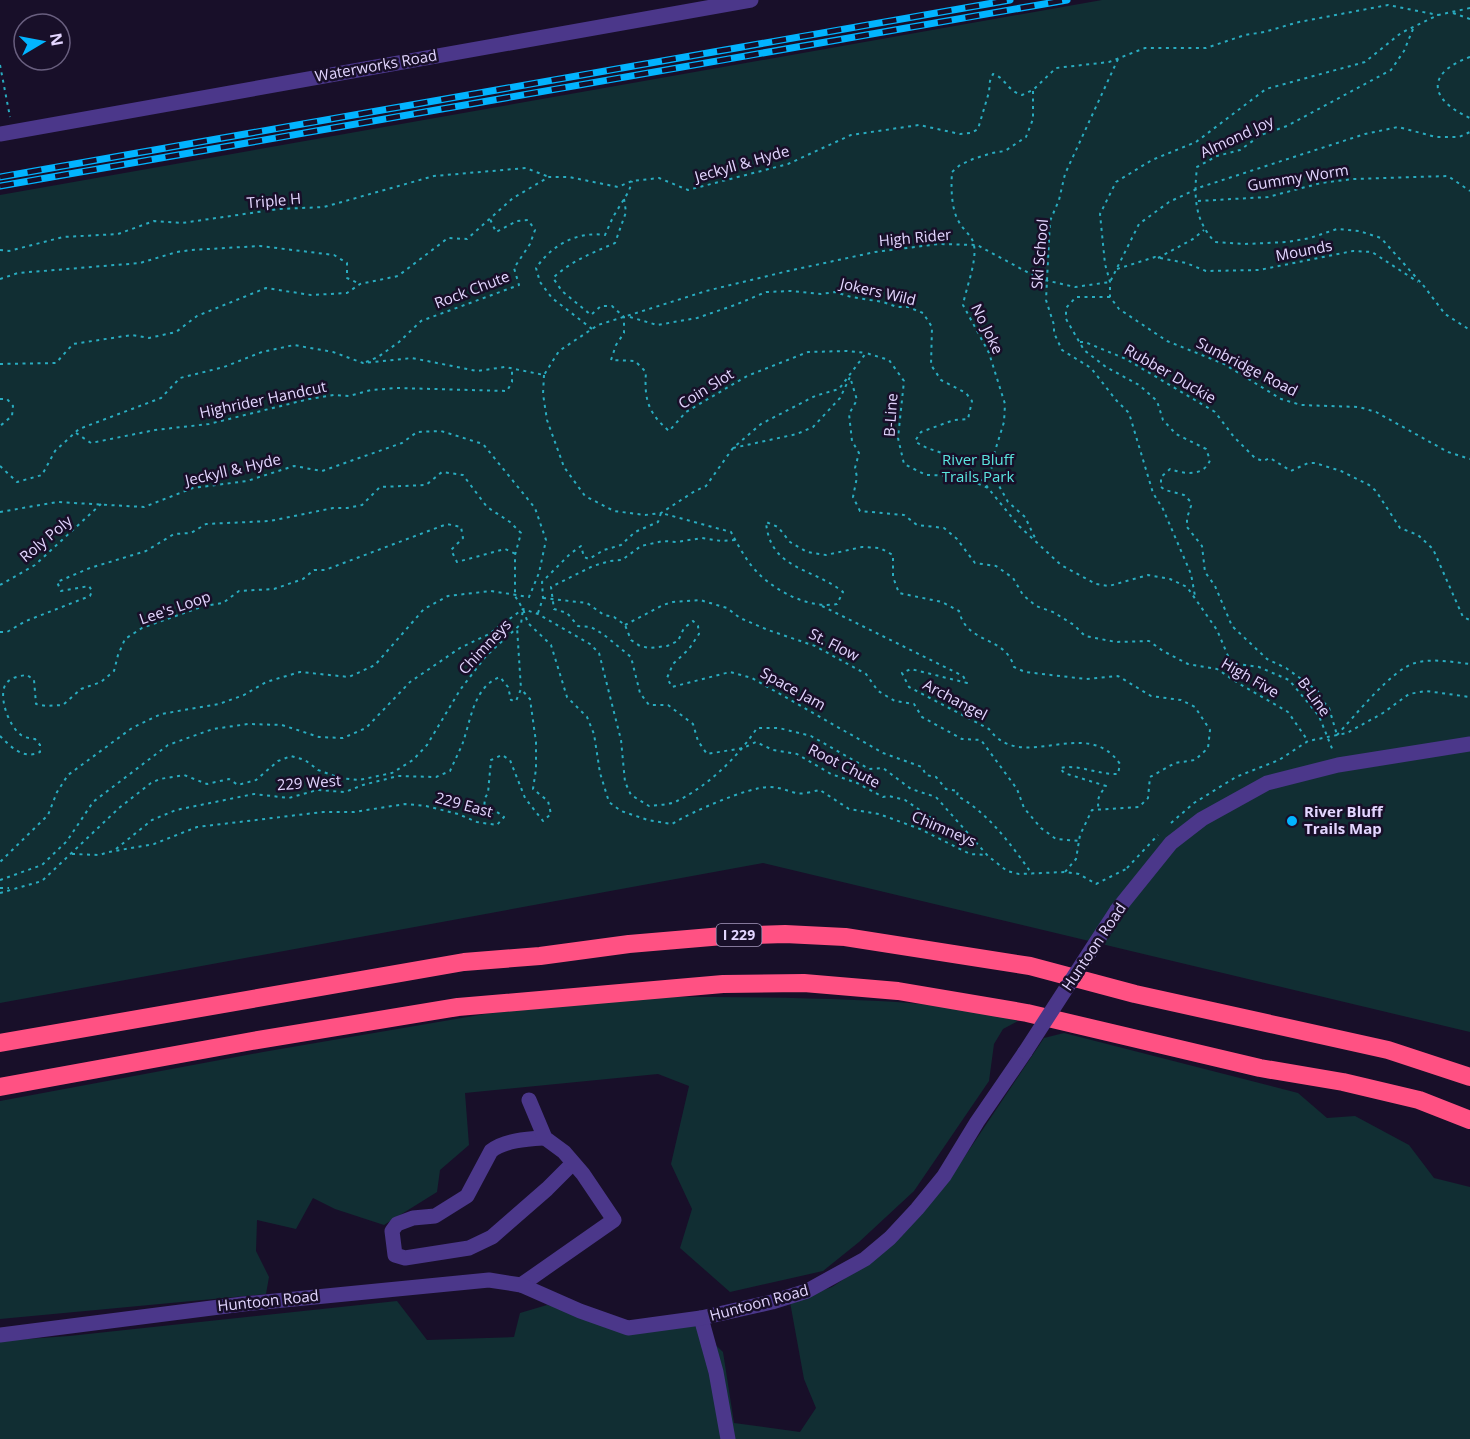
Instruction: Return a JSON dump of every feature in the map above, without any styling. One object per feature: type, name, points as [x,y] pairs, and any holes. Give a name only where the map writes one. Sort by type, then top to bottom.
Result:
[{"type":"highway","name":"I 229","points":[[0,1043],[464,962],[540,956],[652,942],[785,934],[856,939],[1030,966],[1135,994],[1388,1050],[1470,1077]]},
{"type":"highway","points":[[0,1087],[262,1039],[458,1007],[723,984],[804,983],[898,991],[1027,1013],[1260,1068],[1343,1082],[1419,1100],[1470,1120]]},
{"type":"street","name":"Waterworks Road","points":[[6,133],[751,0]]},
{"type":"street","name":"Huntoon Road","points":[[0,1335],[243,1304],[489,1280],[521,1285],[580,1311],[628,1328],[702,1318],[807,1292],[865,1259],[903,1224],[944,1176],[1117,910],[1171,843],[1202,819],[1267,783],[1338,765],[1470,744]]},
{"type":"street","points":[[521,1285],[614,1220],[564,1152],[545,1138],[529,1100]]},
{"type":"street","points":[[545,1138],[526,1139],[497,1146],[491,1151],[467,1196],[435,1216],[413,1218],[397,1224],[392,1231],[395,1255],[405,1258],[469,1248],[492,1237],[547,1190],[573,1163]]},
{"type":"street","points":[[702,1318],[716,1372],[728,1439]]},
{"type":"path","points":[[974,245],[968,233],[958,222],[951,185],[952,172],[973,159],[1005,151],[1026,137],[1033,119],[1032,90],[1056,68],[1109,62],[1145,48],[1206,48],[1245,34],[1264,32],[1299,22],[1388,5],[1438,15]]},
{"type":"path","points":[[1337,735],[1329,708],[1320,698],[1318,691],[1286,668],[1267,659],[1232,626],[1215,586],[1205,572],[1202,546],[1187,527],[1190,501],[1185,495],[1161,487],[1161,477],[1170,469],[1192,473],[1208,466],[1210,460],[1206,449],[1176,434],[1163,420],[1160,405],[1151,394],[1128,378],[1106,367],[1084,350],[1066,319],[1066,308],[1076,297],[1110,297],[1100,214],[1116,182],[1152,160],[1196,142],[1266,89],[1365,62],[1401,33],[1438,15],[1470,8]]},
{"type":"path","points":[[1450,12],[1470,19]]},
{"type":"path","name":"Almond Joy","points":[[1204,230],[1195,189],[1197,167],[1217,156],[1240,150],[1261,135],[1287,126],[1391,70],[1404,51],[1413,27]]},
{"type":"path","points":[[1470,57],[1454,62],[1443,71],[1437,83],[1438,95],[1459,114],[1470,118]]},
{"type":"path","name":"Ski School","points":[[1119,58],[1065,174],[1059,200],[1050,221],[1046,300],[1054,325],[1054,333],[1062,350],[1091,368],[1129,413],[1153,493],[1163,509],[1191,574],[1196,599]]},
{"type":"path","points":[[0,65],[6,133]]},
{"type":"path","name":"Jeckyll & Hyde","points":[[549,177],[569,177],[618,186],[632,181],[659,178],[688,190],[788,164],[851,135],[919,125],[960,134],[971,133],[978,129],[993,74],[1000,76],[1009,89],[1016,93],[1022,95],[1032,90]]},
{"type":"path","points":[[1110,282],[1139,224],[1169,202],[1195,189],[1365,134],[1398,127],[1436,137],[1459,138],[1470,132]]},
{"type":"path","name":"Triple H","points":[[0,250],[9,251],[63,237],[118,234],[154,221],[182,223],[279,209],[324,207],[434,176],[526,168],[549,177]]},
{"type":"path","name":"Gummy Worm","points":[[1197,201],[1268,197],[1321,183],[1353,179],[1448,176],[1470,191]]},
{"type":"path","points":[[0,364],[56,363],[73,344],[132,335],[149,338],[176,332],[197,316],[266,288],[311,295],[346,293],[360,284],[398,276],[448,238],[467,239],[513,198],[549,177]]},
{"type":"path","points":[[592,328],[552,297],[540,282],[536,268],[546,254],[565,242],[583,234],[605,235],[632,181]]},
{"type":"path","points":[[624,199],[626,212],[615,243],[577,260],[563,268],[553,278],[562,291],[591,315],[601,306],[612,306],[624,317]]},
{"type":"path","name":"Rock Chute","points":[[363,363],[378,357],[399,342],[421,321],[519,285],[514,267],[530,244],[535,230],[528,220],[517,221],[496,232],[489,219]]},
{"type":"path","points":[[1158,258],[1204,230],[1215,242],[1245,244],[1287,242],[1310,238],[1337,229],[1359,231],[1381,238],[1422,284]]},
{"type":"path","name":"High Rider","points":[[544,375],[559,351],[592,328],[706,291],[875,252],[939,244],[974,245],[1040,279],[1075,286],[1110,282]]},
{"type":"path","name":"No Joke","points":[[974,245],[972,270],[963,305],[989,354],[1005,404],[1004,422],[992,464],[993,475],[1008,502],[1025,517],[1037,543]]},
{"type":"path","points":[[0,279],[18,273],[140,263],[177,252],[260,246],[334,255],[346,263],[347,278],[360,284]]},
{"type":"path","name":"Mounds","points":[[1117,269],[1158,258],[1186,263],[1206,271],[1259,270],[1353,251],[1372,252],[1422,284],[1445,314],[1470,330]]},
{"type":"path","name":"Jokers Wild","points":[[628,316],[657,325],[696,318],[766,292],[791,291],[821,294],[835,292],[923,313],[932,327],[931,365],[941,380],[966,393],[972,401],[968,419],[954,420],[921,432],[915,441],[925,449],[957,460],[981,476],[988,488]]},
{"type":"path","name":"Sunbridge Road","points":[[1110,297],[1119,309],[1167,341],[1224,364],[1281,399],[1301,405],[1359,407],[1376,412],[1448,452],[1470,459]]},
{"type":"path","name":"Coin Slot","points":[[624,317],[624,333],[616,345],[611,360],[635,361],[646,372],[646,403],[658,422],[669,430],[686,412],[747,376],[808,352],[866,353]]},
{"type":"path","name":"Rubber Duckie","points":[[1079,342],[1085,342],[1126,359],[1215,412],[1234,437],[1255,458],[1263,461],[1269,458],[1275,460],[1291,471],[1308,463],[1315,463],[1341,471],[1369,485],[1376,490],[1400,528],[1418,535],[1433,549],[1463,616],[1470,620]]},
{"type":"path","points":[[0,466],[17,482],[42,475],[55,451],[79,429],[161,398],[180,378],[224,368],[294,345],[326,350],[363,363],[412,358],[477,371],[505,367],[544,375],[543,394],[547,420],[564,467],[585,496],[614,511],[645,515],[661,513],[731,532],[760,575],[797,600],[827,606],[837,604],[843,592],[832,583],[782,558],[767,538],[766,522],[778,527],[790,542],[807,552],[826,555],[862,547],[880,548],[893,555],[892,577],[899,593],[942,602],[959,611],[962,621],[973,635],[985,638],[997,646],[1011,657],[1014,667],[1025,672],[1086,679],[1118,676],[1151,696],[1181,700],[1195,707],[1210,730],[1208,748],[1196,760],[1175,763],[1150,777],[1148,798],[1139,807],[1092,810],[1080,835],[1076,859],[1065,872]]},
{"type":"path","points":[[733,448],[797,434],[813,427],[840,398],[850,377],[866,353]]},
{"type":"path","name":"B-Line","points":[[866,353],[889,360],[904,381],[898,438],[904,464],[926,475],[960,476],[988,488],[1019,526],[1061,565],[1096,584],[1110,586],[1148,575],[1160,576],[1187,587],[1218,630],[1230,663],[1259,667],[1289,680],[1319,716],[1327,737],[1337,735]]},
{"type":"path","name":"Highrider Handcut","points":[[76,433],[91,443],[155,430],[209,424],[309,399],[334,395],[349,396],[371,390],[398,388],[507,392],[512,382],[512,369]]},
{"type":"path","points":[[538,614],[543,598],[542,582],[580,546],[584,557],[589,559],[604,550],[621,545],[635,532],[658,522],[661,513],[706,486],[733,448],[761,424],[815,396],[839,389],[850,377]]},
{"type":"path","name":"High Five","points":[[850,377],[857,400],[849,414],[852,441],[859,453],[855,468],[858,477],[853,497],[860,511],[904,515],[917,525],[944,528],[957,539],[975,562],[996,566],[1005,572],[1013,578],[1023,595],[1036,606],[1053,612],[1074,625],[1085,636],[1116,642],[1149,642],[1188,664],[1217,669],[1288,712],[1308,741]]},
{"type":"path","points":[[0,399],[7,399],[13,406],[12,416],[0,426]]},
{"type":"path","name":"Jeckyll & Hyde","points":[[0,512],[57,502],[144,507],[193,488],[247,481],[294,466],[322,471],[402,443],[417,432],[441,431],[483,444],[535,508],[546,540],[539,573],[529,597],[516,596]]},
{"type":"path","points":[[0,632],[7,632],[26,621],[90,596],[92,591],[89,586],[61,591],[57,582],[90,568],[146,551],[174,534],[191,533],[206,524],[270,520],[362,505],[380,487],[426,485],[442,472],[463,475],[487,507],[510,522],[521,533],[516,554],[516,596],[523,609],[538,614],[590,644],[599,653],[621,740],[625,782],[631,795],[649,806],[675,802],[704,784],[743,748],[758,728],[779,728],[811,736],[869,769],[883,768],[911,789],[936,797],[988,856],[1007,872],[1032,874],[1065,872],[1078,874],[1096,884],[1126,869],[1143,877]]},
{"type":"path","name":"Roly Poly","points":[[0,585],[35,565],[100,504]]},
{"type":"path","name":"Lee's Loop","points":[[0,736],[19,753],[33,755],[40,752],[40,745],[35,739],[23,737],[14,729],[7,713],[4,688],[10,680],[27,675],[34,680],[36,705],[63,705],[81,688],[101,682],[114,671],[125,639],[142,628],[204,606],[223,603],[240,591],[274,589],[303,579],[314,570],[325,570],[447,524],[461,527],[463,538],[451,550],[456,562],[506,549],[516,554]]},
{"type":"path","points":[[553,599],[551,587],[593,566],[622,560],[641,546],[663,541],[677,542],[702,538],[721,541],[735,540]]},
{"type":"path","points":[[0,862],[48,815],[57,792],[68,775],[132,728],[160,714],[219,704],[244,695],[266,682],[300,672],[349,677],[375,665],[423,609],[448,596],[491,591],[516,596]]},
{"type":"path","name":"Space Jam","points":[[543,598],[587,603],[603,615],[614,617],[625,625],[631,640],[640,646],[649,648],[667,646],[678,641],[684,628],[693,621],[698,626],[699,634],[690,649],[673,664],[667,678],[672,687],[730,672],[752,678],[883,753],[922,767],[926,775],[936,777],[946,789],[958,791],[957,796],[970,802],[1010,843],[1032,874]]},
{"type":"path","name":"Root Chute","points":[[553,599],[554,609],[567,613],[578,626],[591,627],[603,634],[631,657],[640,693],[649,705],[668,705],[693,724],[698,741],[707,754],[743,748],[756,742],[773,750],[797,754],[831,774],[856,783],[883,797],[889,796],[905,800],[962,839],[978,845]]},
{"type":"path","name":"St. Flow","points":[[625,625],[663,605],[700,600],[727,609],[740,618],[768,630],[815,646],[866,674],[878,691],[895,701],[914,704],[922,717],[962,739],[981,740],[1017,789],[1024,808],[1041,828],[1056,838],[1079,841]]},
{"type":"path","name":"Archangel","points":[[820,604],[963,676],[967,683],[910,669],[902,673],[909,687],[989,729],[996,740],[1020,748],[1051,747],[1069,742],[1085,742],[1110,752],[1120,764],[1118,774],[1106,774],[1078,767],[1060,768],[1064,773],[1106,786],[1098,796],[1097,802],[1100,810]]},
{"type":"path","points":[[0,880],[42,865],[67,841],[93,802],[168,745],[213,729],[248,724],[282,725],[319,736],[343,738],[366,728],[410,682],[460,648],[489,634],[523,609]]},
{"type":"path","name":"Chimneys","points":[[0,893],[10,888],[42,880],[119,808],[151,783],[160,779],[184,775],[207,784],[229,779],[238,785],[256,780],[278,761],[291,756],[305,760],[318,771],[340,777],[359,780],[392,773],[413,760],[427,745],[460,690],[486,656],[521,624],[523,609]]},
{"type":"path","name":"Chimneys","points":[[523,609],[528,623],[551,645],[567,697],[587,717],[594,734],[600,773],[609,802],[621,811],[648,820],[672,824],[686,815],[715,803],[766,787],[786,788],[798,794],[820,790],[849,809],[879,814],[920,829],[970,854],[988,856]]},
{"type":"path","points":[[517,627],[521,689]]},
{"type":"path","points":[[1337,735],[1387,682],[1407,666],[1432,660],[1470,664]]},
{"type":"path","name":"229 West","points":[[72,854],[100,855],[118,849],[152,820],[176,810],[254,794],[289,798],[317,790],[345,792],[398,776],[436,777],[450,771],[462,744],[472,707],[489,681],[500,677],[508,687],[511,700],[516,701],[521,689]]},
{"type":"path","name":"229 East","points":[[108,852],[154,844],[197,827],[323,812],[354,813],[405,804],[426,806],[458,814],[477,822],[497,825],[504,817],[496,812],[487,813],[484,809],[491,760],[502,755],[510,760],[525,798],[543,821],[551,814],[548,801],[533,789],[536,742],[530,699],[521,689]]},
{"type":"path","points":[[1337,735],[1347,733],[1383,713],[1409,694],[1426,691],[1470,697]]},
{"type":"path","points":[[0,888],[10,888]]},
{"type":"green space","name":"River Bluff Trails Park","points":[[1102,0],[1470,0],[1470,1032],[763,863],[0,1003],[0,195]]},
{"type":"green space","points":[[661,997],[896,1002],[957,1008],[1018,1021],[1003,1029],[994,1044],[989,1081],[914,1191],[859,1242],[823,1271],[730,1292],[680,1248],[692,1209],[671,1164],[689,1086],[658,1074],[465,1093],[469,1145],[440,1170],[437,1192],[384,1225],[335,1209],[313,1198],[296,1229],[257,1220],[256,1251],[269,1277],[266,1294],[0,1319],[0,1101],[485,1014],[567,1003]]},
{"type":"green space","points":[[1064,1033],[1298,1093],[1327,1118],[1355,1116],[1409,1145],[1434,1178],[1470,1187],[1470,1439],[0,1439],[0,1341],[69,1336],[397,1301],[427,1340],[514,1337],[520,1313],[547,1305],[632,1322],[690,1321],[723,1352],[734,1423],[800,1432],[816,1408],[804,1379],[790,1302],[832,1287],[880,1255],[951,1177],[1044,1038]]},
{"type":"railway","points":[[0,177],[1010,0]]},
{"type":"railway","points":[[0,186],[1067,0]]},
{"type":"place","name":"River Bluff Trails Map","points":[[1292,821]]}]
